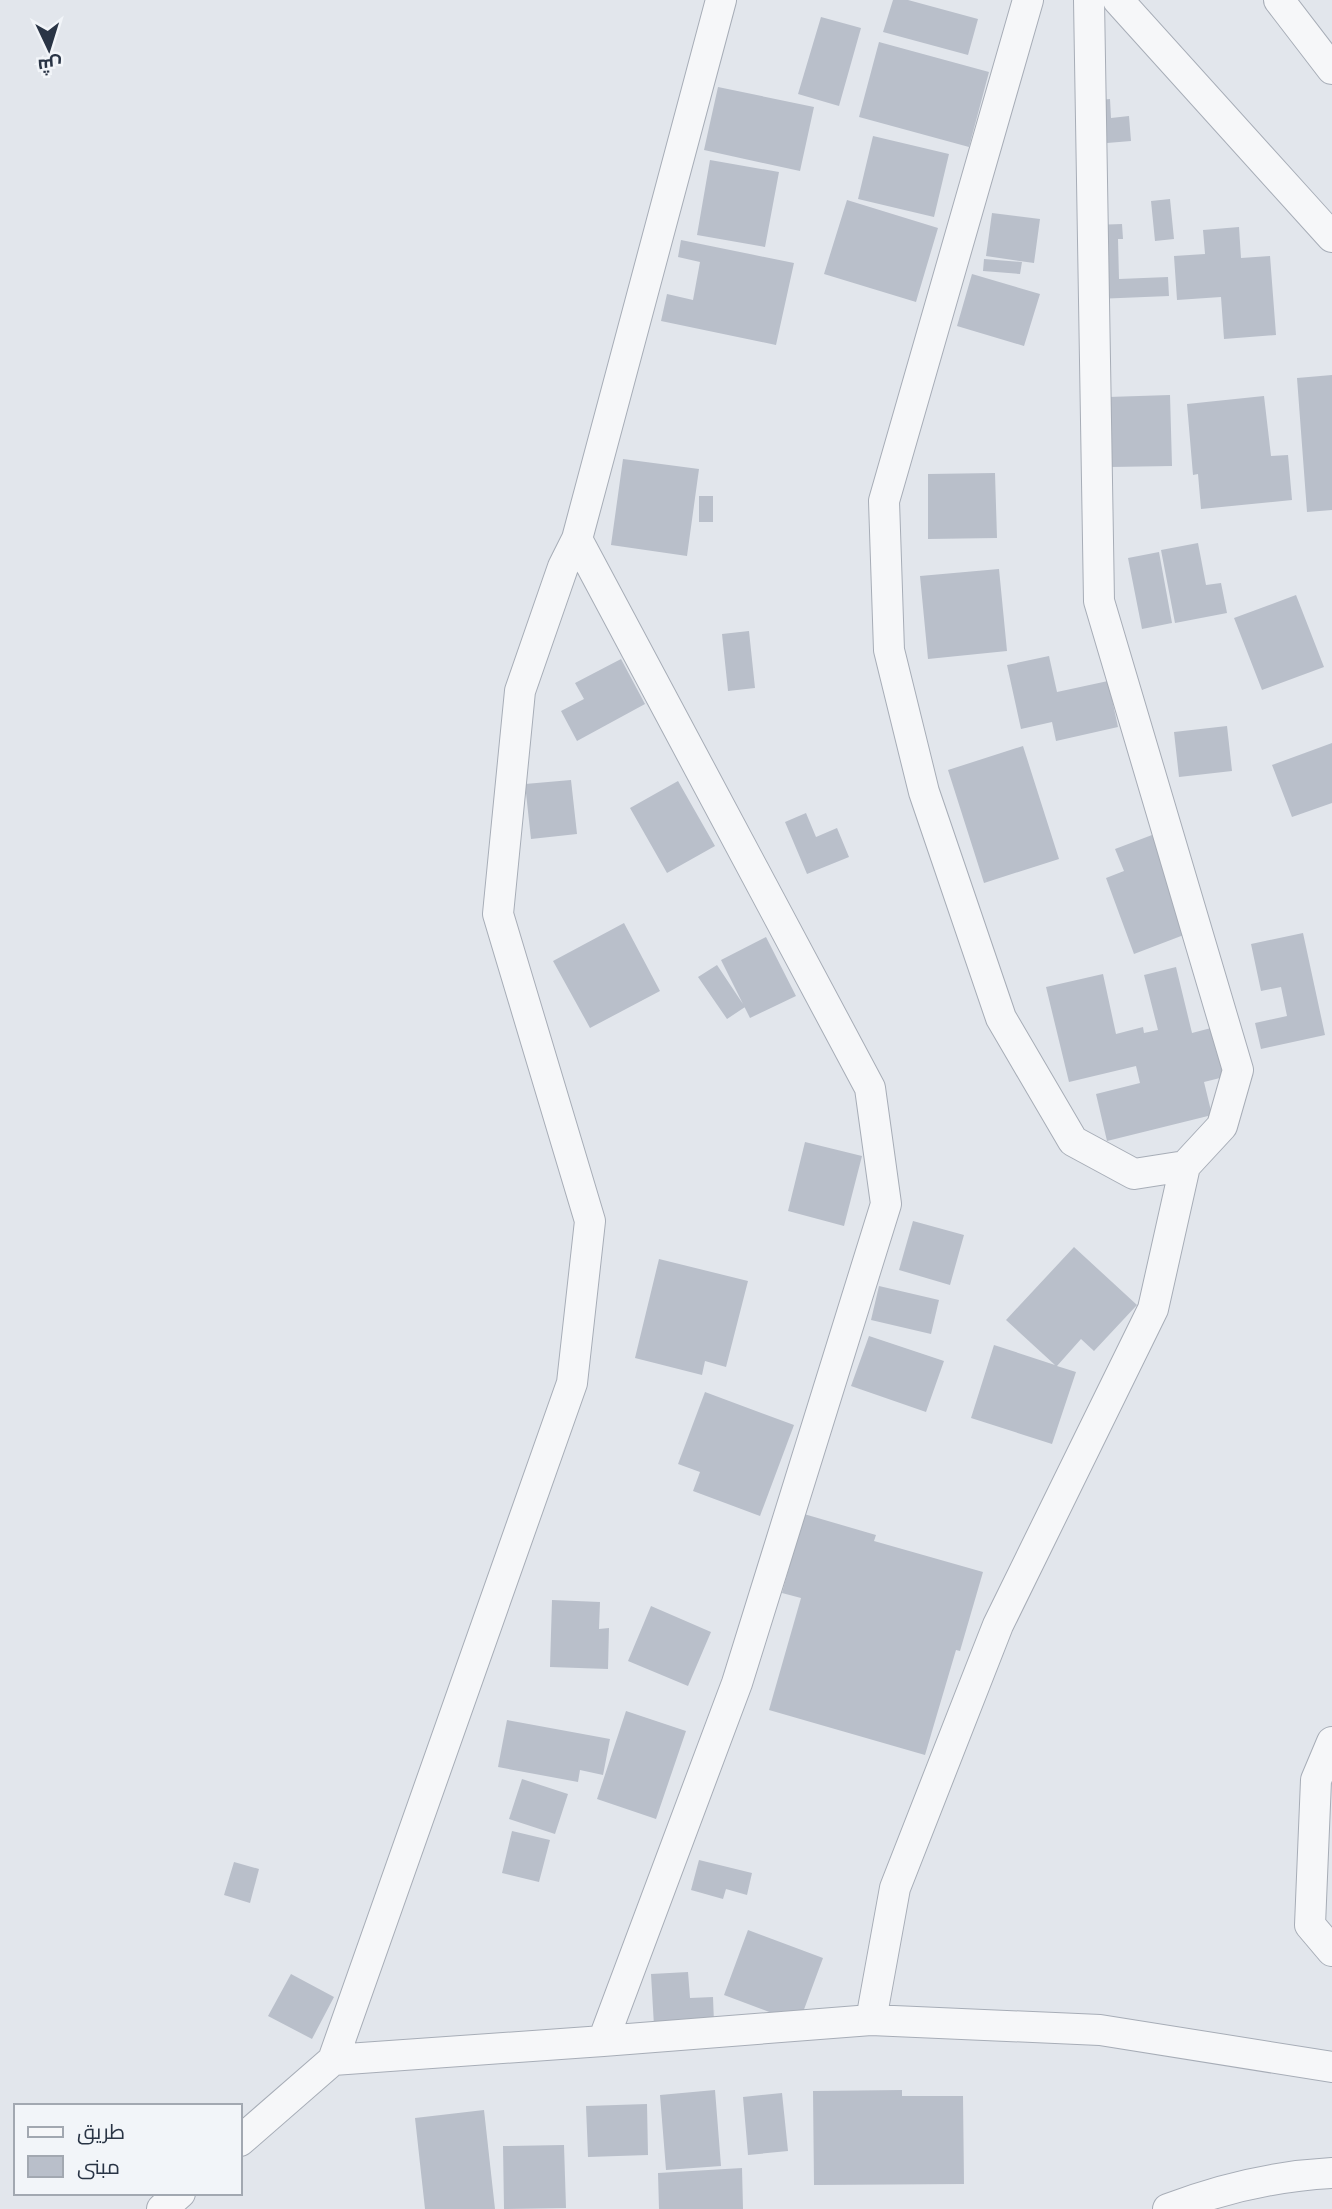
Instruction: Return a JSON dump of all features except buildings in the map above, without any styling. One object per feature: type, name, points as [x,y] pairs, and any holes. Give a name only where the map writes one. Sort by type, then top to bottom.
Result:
[{"type":"street","points":[[242,2139],[333,2060],[572,1383],[590,1222],[498,914],[520,691],[563,567],[577,539],[721,0]]},
{"type":"street","points":[[1028,0],[884,501],[889,650],[923,792],[1001,1018],[1073,1141],[1134,1174],[1185,1166]]},
{"type":"street","points":[[872,2020],[895,1888],[998,1625],[1153,1309],[1185,1166],[1222,1126],[1238,1070],[1099,601],[1089,0]]},
{"type":"street","points":[[1118,0],[1332,237]]},
{"type":"street","points":[[1279,0],[1332,69]]},
{"type":"street","points":[[577,539],[870,1088],[886,1204],[737,1683],[603,2041]]},
{"type":"street","points":[[1332,1742],[1324,1779],[1310,1925],[1332,1951]]},
{"type":"street","points":[[333,2060],[872,2020],[1100,2030],[1332,2067]]},
{"type":"street","points":[[1168,2209],[1204,2195],[1297,2175],[1332,2173]]},
{"type":"street","points":[[162,2209],[178,2195]]}]
